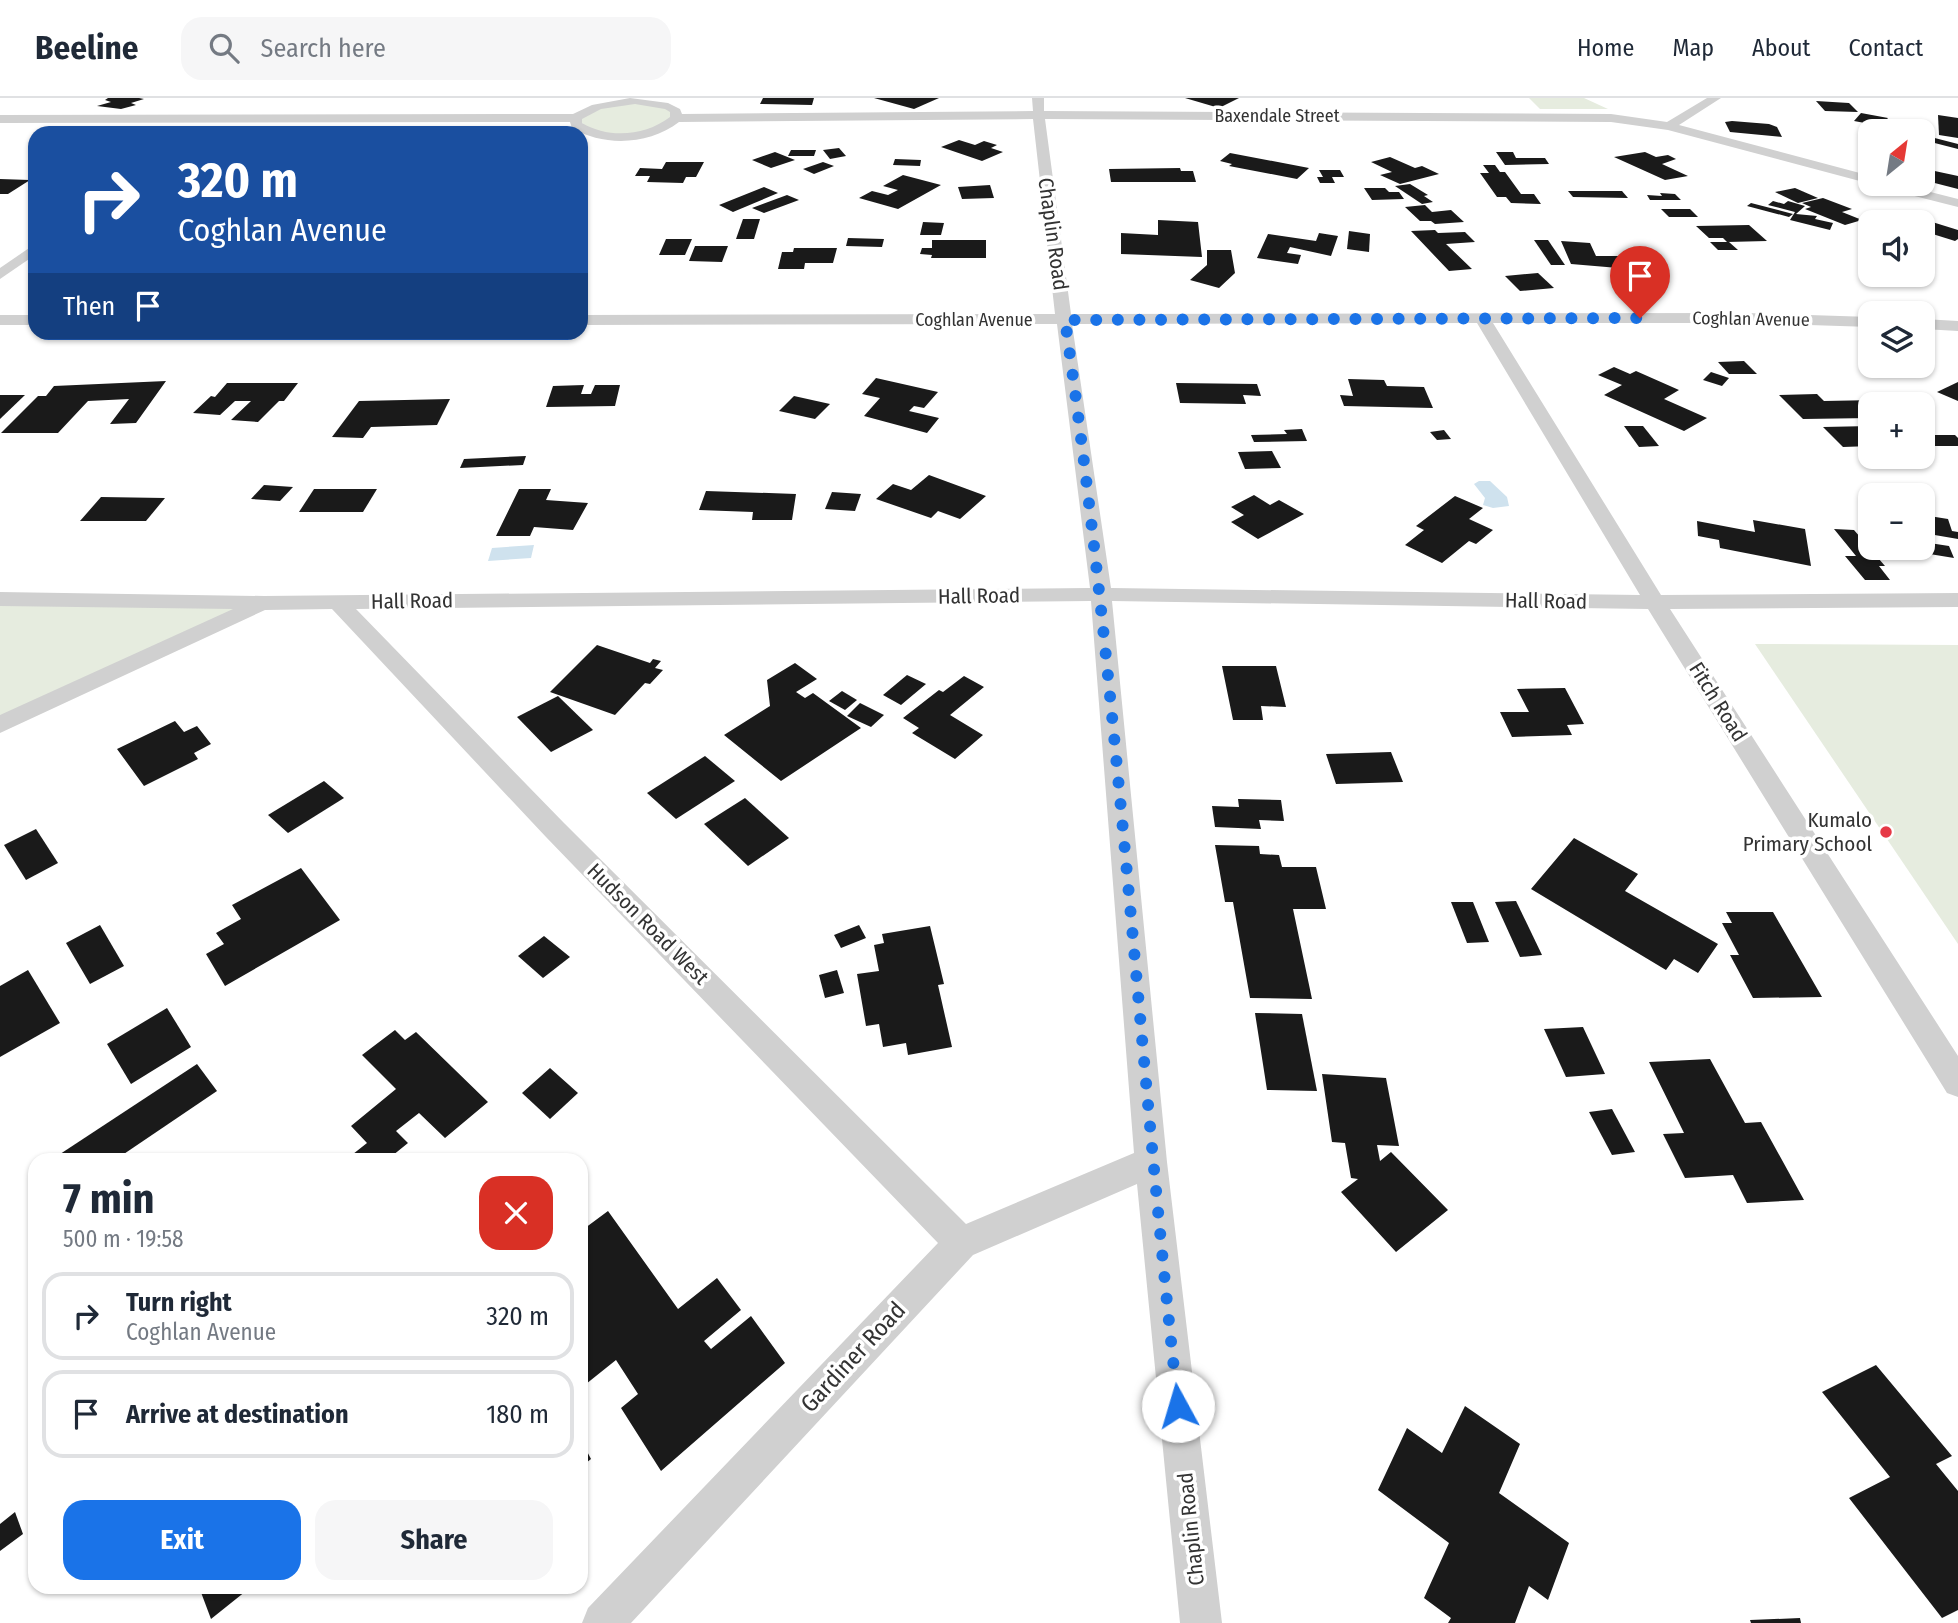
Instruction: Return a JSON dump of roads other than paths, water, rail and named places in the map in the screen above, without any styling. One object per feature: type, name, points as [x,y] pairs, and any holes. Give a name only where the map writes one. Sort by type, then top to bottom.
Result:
[{"type":"street","points":[[1668,126],[1715,98]]},
{"type":"street","name":"Baxendale Street","points":[[0,118],[576,118],[598,106],[635,101],[668,106],[676,111],[676,118],[670,125],[656,131],[617,136],[588,132]]},
{"type":"street","points":[[189,126],[216,104]]},
{"type":"street","name":"Baxendale Street","points":[[676,118],[1038,107],[1583,118],[1640,121],[1668,126],[1858,177]]},
{"type":"street","name":"Chaplin Road","points":[[1038,107],[1101,594],[1152,1161],[1201,1623]]},
{"type":"street","name":"Baxendale Street","points":[[576,118],[577,126]]},
{"type":"street","points":[[1928,196],[1958,204]]},
{"type":"street","points":[[0,275],[28,253]]},
{"type":"street","name":"Fitch Road","points":[[1482,318],[1655,602],[1958,1083]]},
{"type":"street","name":"Coghlan Avenue","points":[[588,320],[1746,318],[1858,322]]},
{"type":"street","points":[[0,320],[28,320]]},
{"type":"street","points":[[1935,325],[1958,326]]},
{"type":"street","name":"Hall Road","points":[[0,599],[264,603],[1101,594],[1655,602],[1958,600]]},
{"type":"street","name":"Hudson Road West","points":[[337,602],[555,830],[961,1243]]},
{"type":"street","points":[[0,724],[264,603]]},
{"type":"street","name":"Gardiner Road","points":[[603,1623],[961,1243],[1152,1161]]},
{"type":"water","points":[[1490,481],[1507,497],[1509,506],[1493,508],[1483,505],[1485,498],[1474,484]]},
{"type":"water","points":[[534,545],[531,558],[488,561],[492,548]]},
{"type":"place","name":"Kumalo Primary School","points":[[1886,832]]}]
